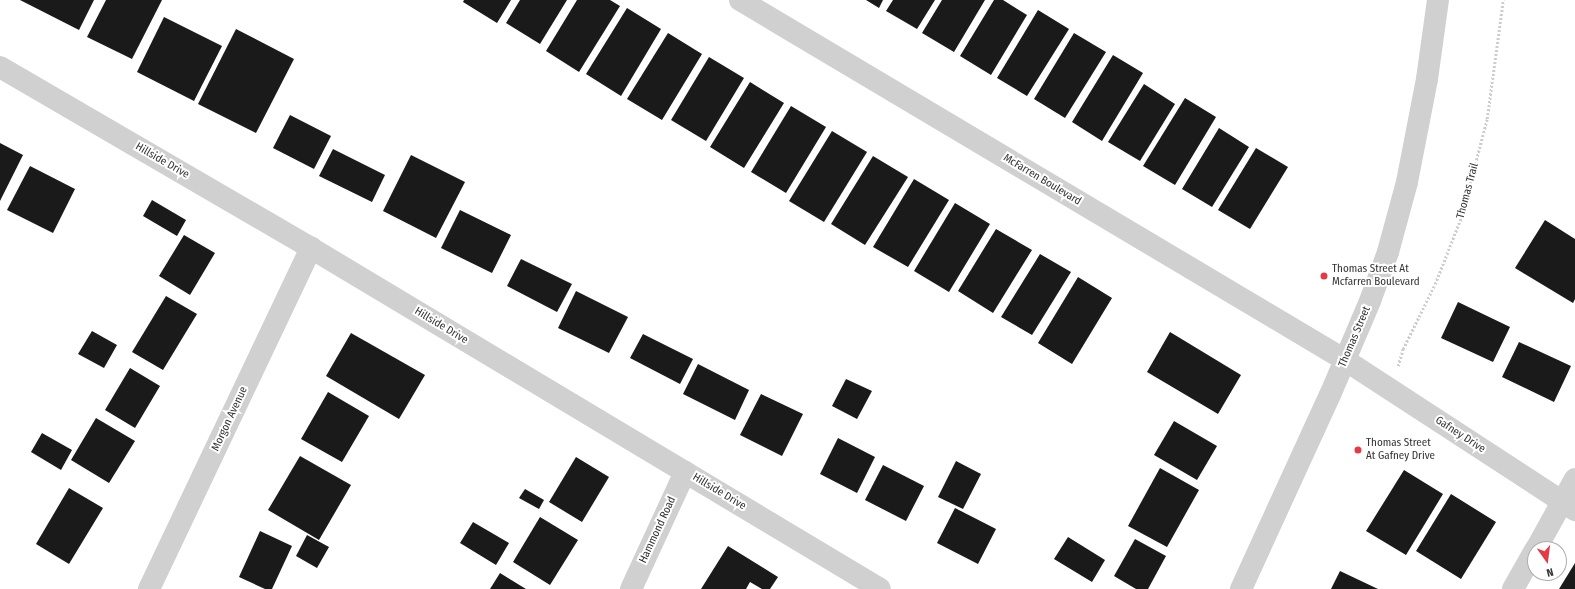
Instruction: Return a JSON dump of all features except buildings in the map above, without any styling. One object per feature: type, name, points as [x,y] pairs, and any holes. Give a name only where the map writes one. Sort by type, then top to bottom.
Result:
[{"type":"street","name":"McFarren Boulevard","points":[[740,0],[1345,360]]},
{"type":"street","name":"Thomas Street","points":[[1241,589],[1345,360],[1388,252],[1406,186],[1427,78],[1438,0]]},
{"type":"street","name":"Hillside Drive","points":[[0,67],[311,248],[880,589]]},
{"type":"street","name":"Morgon Avenue","points":[[149,589],[311,248]]},
{"type":"street","name":"Gafney Drive","points":[[1345,360],[1569,506]]},
{"type":"street","name":"Hammond Road","points":[[631,589],[685,472]]},
{"type":"street","points":[[1542,541],[1569,506],[1575,479]]},
{"type":"street","points":[[1513,589],[1527,564]]},
{"type":"path","name":"Thomas Trail","points":[[1397,373],[1403,349],[1435,284],[1461,218],[1487,119],[1503,0]]},
{"type":"place","name":"Thomas Street At Mcfarren Boulevard","points":[[1324,276]]},
{"type":"place","name":"Thomas Street At Gafney Drive","points":[[1358,450]]}]
